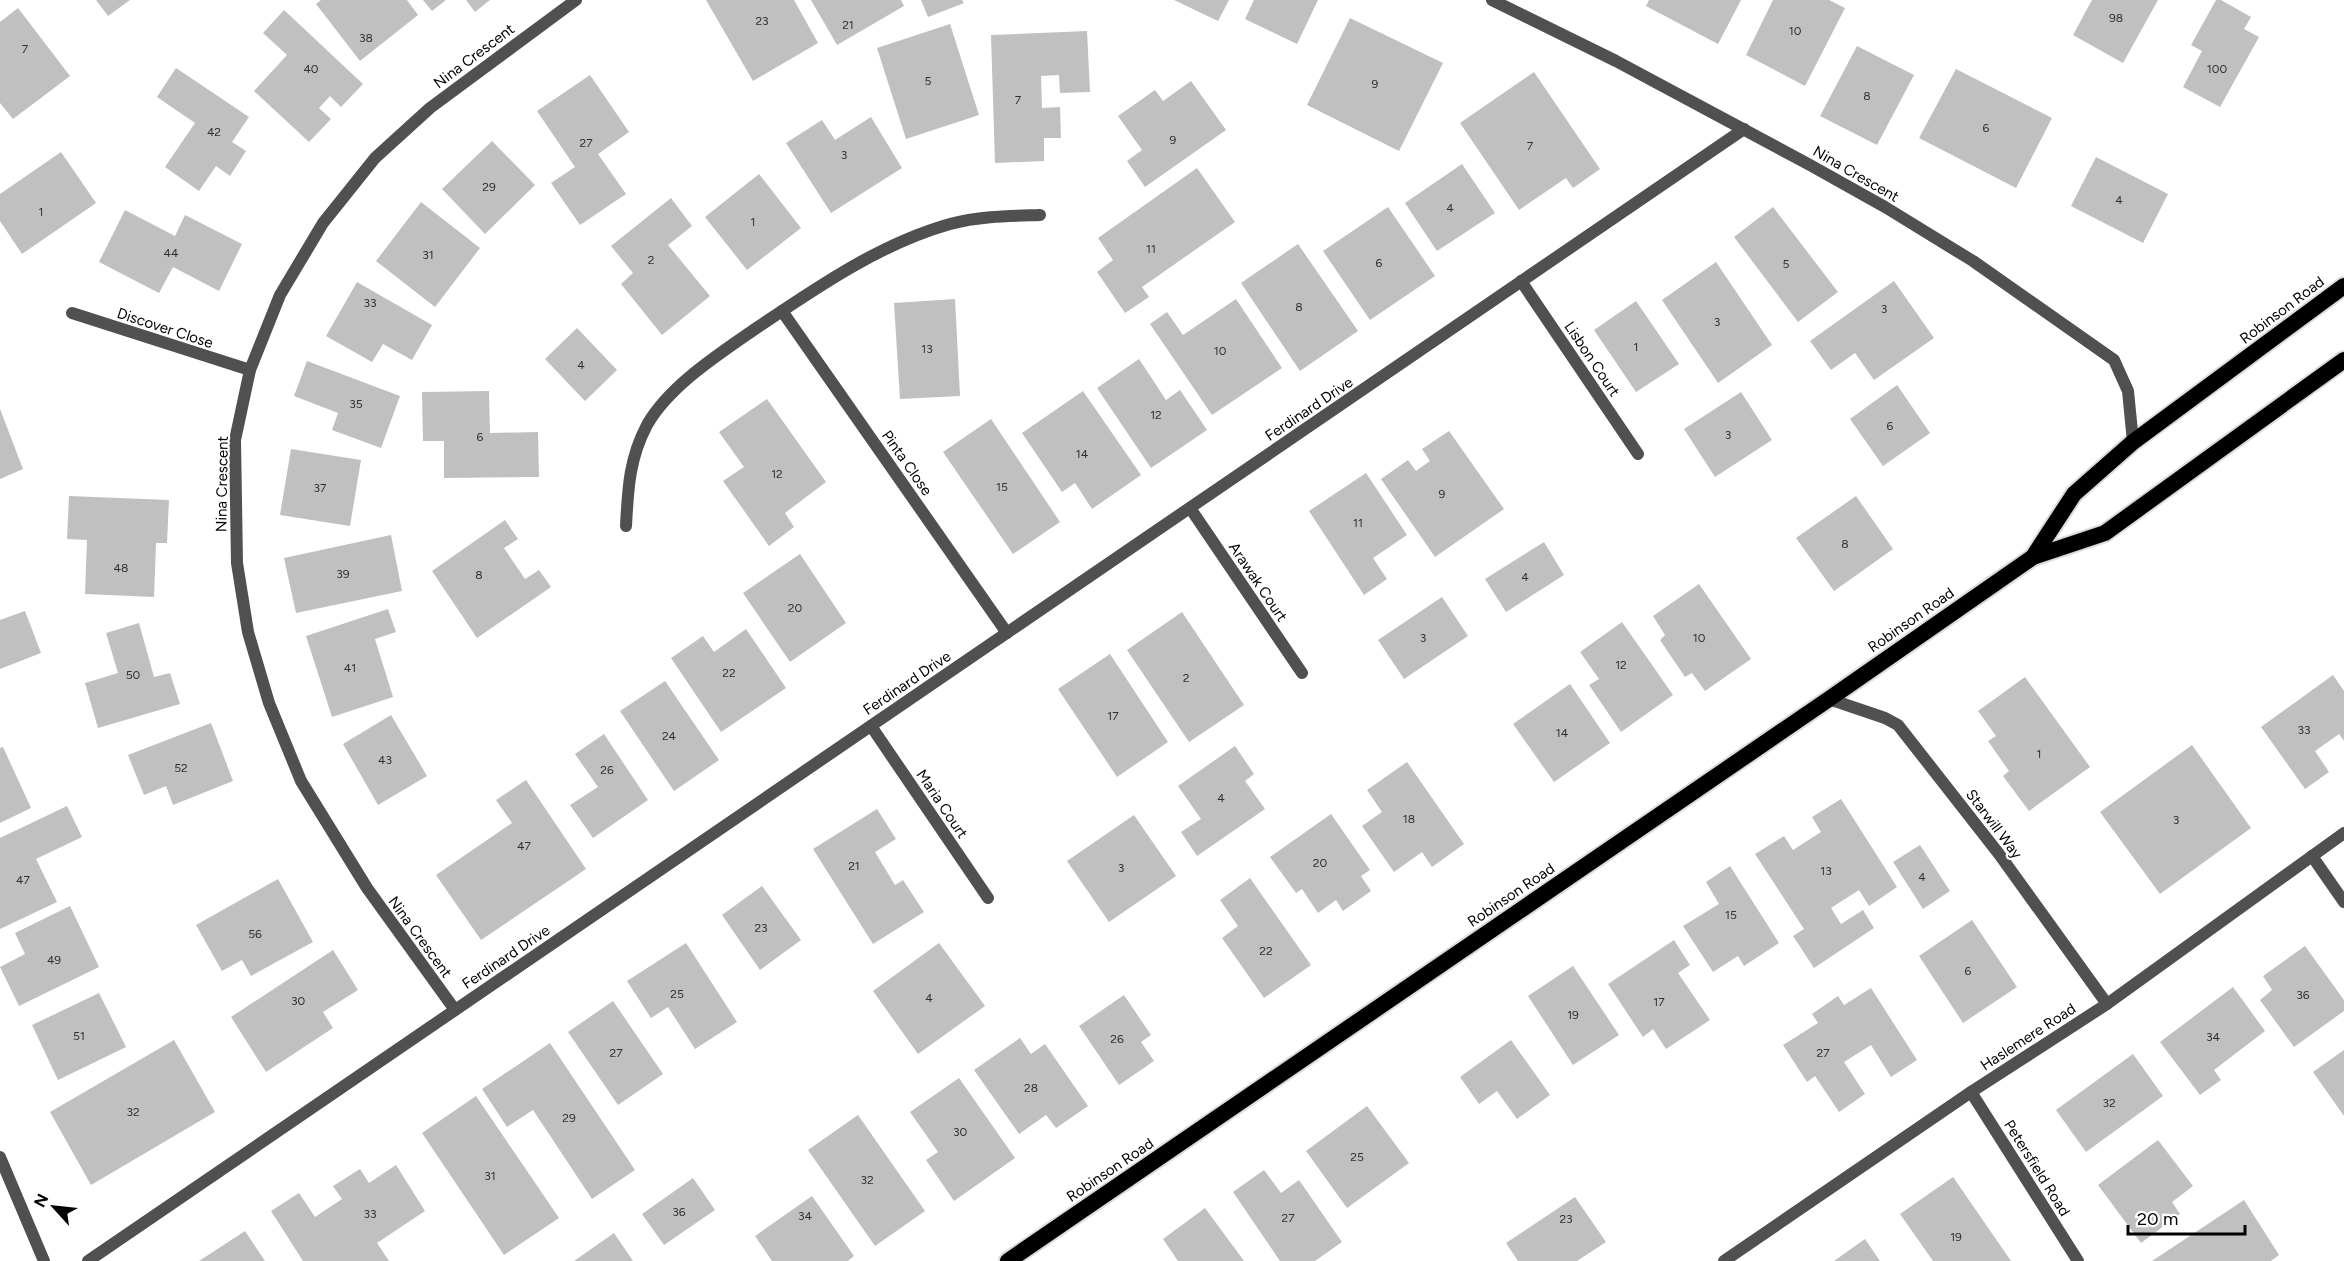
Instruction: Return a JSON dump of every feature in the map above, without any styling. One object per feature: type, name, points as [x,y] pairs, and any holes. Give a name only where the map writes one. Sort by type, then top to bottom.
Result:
[{"type":"highway","name":"Robinson Road","points":[[2033,557],[2074,494],[2133,442],[2344,286]]},
{"type":"highway","name":"Robinson Road","points":[[1008,1261],[2033,557],[2105,533],[2344,360]]},
{"type":"street","name":"Nina Crescent","points":[[455,1010],[367,888],[307,790],[269,703],[248,632],[237,563],[235,440],[250,370],[280,294],[323,223],[375,158],[430,108],[576,0]]},
{"type":"street","name":"Nina Crescent","points":[[1492,0],[1616,61],[1744,129],[1885,207],[1973,261],[2114,360],[2128,391],[2133,442]]},
{"type":"street","name":"Ferdinard Drive","points":[[88,1261],[1744,129]]},
{"type":"street","points":[[626,526],[628,480],[637,449],[648,424],[664,401],[697,372],[782,311],[847,269],[904,240],[961,222],[993,216],[1040,215]]},
{"type":"street","name":"Lisbon Court","points":[[1521,281],[1638,454]]},
{"type":"street","name":"Pinta Close","points":[[782,311],[1007,633]]},
{"type":"street","name":"Discover Close","points":[[72,313],[250,370]]},
{"type":"street","name":"Arawak Court","points":[[1190,508],[1302,673]]},
{"type":"street","name":"Starwill Way","points":[[1829,699],[1870,712],[1898,725],[1999,854],[2107,1004]]},
{"type":"street","name":"Maria Court","points":[[871,726],[988,898]]},
{"type":"street","name":"Haslemere Road","points":[[1724,1261],[1971,1092],[2107,1004],[2344,833]]},
{"type":"street","points":[[2312,856],[2344,902]]},
{"type":"street","name":"Petersfield Road","points":[[1971,1092],[2078,1261]]},
{"type":"street","points":[[0,1157],[44,1261]]},
{"type":"building","points":[[96,0],[130,0],[108,16]]},
{"type":"building","points":[[321,0],[407,0],[418,15],[360,61],[316,4]]},
{"type":"building","points":[[423,0],[446,0],[432,11]]},
{"type":"building","points":[[466,0],[490,0],[475,12]]},
{"type":"building","points":[[706,0],[794,0],[818,43],[753,81]]},
{"type":"building","points":[[811,0],[901,0],[904,6],[837,45]]},
{"type":"building","points":[[921,0],[962,0],[964,3],[928,17]]},
{"type":"building","points":[[1174,0],[1229,0],[1218,21]]},
{"type":"building","points":[[1254,0],[1318,0],[1297,44],[1245,19]]},
{"type":"building","points":[[1649,0],[1741,0],[1718,44],[1646,6]]},
{"type":"building","points":[[1773,0],[1829,0],[1845,8],[1805,86],[1746,55]]},
{"type":"building","points":[[2092,0],[2158,0],[2123,63],[2073,35]]},
{"type":"building","points":[[2216,0],[2221,0],[2251,17],[2244,29],[2259,37],[2220,107],[2183,87],[2202,51],[2191,45]]},
{"type":"building","points":[[18,8],[70,76],[13,119],[0,103],[0,22]]},
{"type":"building","points":[[284,10],[363,84],[341,107],[330,96],[319,108],[331,119],[309,142],[254,91],[287,55],[263,33]]},
{"type":"building","points":[[1350,18],[1443,63],[1399,151],[1307,105]]},
{"type":"building","points":[[950,24],[979,115],[906,139],[877,48]]},
{"type":"building","points":[[1087,31],[1090,92],[1060,93],[1059,75],[1041,76],[1042,108],[1060,107],[1061,138],[1044,138],[1044,161],[995,163],[991,35]]},
{"type":"building","points":[[1857,46],[1914,75],[1877,145],[1820,116]]},
{"type":"building","points":[[176,68],[249,117],[232,142],[246,151],[230,176],[216,166],[199,191],[165,167],[195,123],[157,97]]},
{"type":"building","points":[[1956,69],[2052,118],[2016,188],[1919,138]]},
{"type":"building","points":[[1534,72],[1600,169],[1573,188],[1566,178],[1519,210],[1460,123]]},
{"type":"building","points":[[590,75],[629,132],[598,154],[626,194],[580,225],[551,183],[575,167],[537,111]]},
{"type":"building","points":[[1191,81],[1226,130],[1145,187],[1127,161],[1142,150],[1118,116],[1155,90],[1163,101]]},
{"type":"building","points":[[871,117],[902,168],[831,213],[786,143],[822,120],[835,140]]},
{"type":"building","points":[[492,141],[535,185],[485,234],[442,189]]},
{"type":"building","points":[[61,152],[96,203],[22,254],[0,221],[0,194]]},
{"type":"building","points":[[2096,157],[2168,194],[2143,243],[2071,206]]},
{"type":"building","points":[[1462,164],[1495,213],[1437,251],[1405,203]]},
{"type":"building","points":[[1197,168],[1235,222],[1142,287],[1149,297],[1125,313],[1097,272],[1113,260],[1098,238]]},
{"type":"building","points":[[759,174],[801,228],[747,270],[705,217]]},
{"type":"building","points":[[671,198],[692,226],[668,245],[710,296],[662,335],[621,284],[633,273],[611,246]]},
{"type":"building","points":[[421,202],[480,248],[435,307],[376,261]]},
{"type":"building","points":[[1388,207],[1435,276],[1370,320],[1323,251]]},
{"type":"building","points":[[1773,207],[1838,292],[1798,322],[1734,237]]},
{"type":"building","points":[[125,210],[175,236],[185,215],[242,244],[219,291],[173,267],[159,293],[99,262]]},
{"type":"building","points":[[1298,244],[1358,331],[1300,371],[1241,283]]},
{"type":"building","points":[[1716,262],[1772,345],[1718,383],[1662,300]]},
{"type":"building","points":[[1894,281],[1934,338],[1874,380],[1855,353],[1831,370],[1810,341]]},
{"type":"building","points":[[357,282],[432,325],[412,360],[383,344],[372,362],[326,336]]},
{"type":"building","points":[[955,299],[960,396],[900,399],[894,303]]},
{"type":"building","points":[[1236,299],[1282,368],[1212,415],[1150,324],[1167,312],[1183,335]]},
{"type":"building","points":[[1636,301],[1679,364],[1636,392],[1594,330]]},
{"type":"building","points":[[577,328],[617,370],[585,401],[545,359]]},
{"type":"building","points":[[1139,359],[1166,400],[1180,390],[1207,430],[1151,468],[1097,388]]},
{"type":"building","points":[[307,361],[400,396],[381,448],[332,430],[338,413],[294,396]]},
{"type":"building","points":[[1897,385],[1930,433],[1883,466],[1850,419]]},
{"type":"building","points":[[489,391],[490,433],[538,432],[539,477],[444,478],[444,441],[423,441],[422,392]]},
{"type":"building","points":[[1083,391],[1141,475],[1092,509],[1075,483],[1062,492],[1022,433]]},
{"type":"building","points":[[1741,392],[1772,440],[1715,477],[1684,429]]},
{"type":"building","points":[[767,399],[826,482],[785,513],[794,527],[769,546],[723,481],[744,467],[719,432]]},
{"type":"building","points":[[0,409],[23,469],[0,479]]},
{"type":"building","points":[[991,419],[1060,522],[1013,554],[943,452]]},
{"type":"building","points":[[1449,431],[1504,509],[1435,557],[1381,479],[1408,460],[1416,471],[1430,461],[1422,449]]},
{"type":"building","points":[[291,449],[361,460],[350,526],[280,515]]},
{"type":"building","points":[[1366,473],[1407,535],[1373,558],[1387,579],[1364,595],[1309,511]]},
{"type":"building","points":[[69,496],[169,500],[167,543],[156,543],[154,597],[85,594],[87,540],[67,539]]},
{"type":"building","points":[[1856,496],[1893,549],[1834,591],[1796,538]]},
{"type":"building","points":[[505,520],[518,539],[504,548],[525,579],[539,570],[551,587],[477,638],[432,571]]},
{"type":"building","points":[[391,535],[402,591],[296,613],[284,558]]},
{"type":"building","points":[[1544,542],[1564,575],[1506,612],[1485,579]]},
{"type":"building","points":[[800,554],[846,623],[790,662],[743,593]]},
{"type":"building","points":[[1699,584],[1751,659],[1705,691],[1692,673],[1685,677],[1660,640],[1665,635],[1653,616]]},
{"type":"building","points":[[1442,597],[1468,636],[1404,679],[1378,640]]},
{"type":"building","points":[[388,609],[396,632],[375,639],[393,697],[332,717],[306,636]]},
{"type":"building","points":[[25,611],[41,653],[0,669],[0,620]]},
{"type":"building","points":[[1182,612],[1244,705],[1189,742],[1127,650]]},
{"type":"building","points":[[1622,622],[1673,695],[1621,732],[1589,685],[1599,679],[1580,652]]},
{"type":"building","points":[[139,623],[154,677],[170,673],[180,704],[98,728],[85,683],[118,673],[106,633]]},
{"type":"building","points":[[746,629],[786,688],[721,732],[671,658],[703,636],[714,652]]},
{"type":"building","points":[[1110,654],[1168,742],[1117,777],[1058,689]]},
{"type":"building","points":[[2333,675],[2344,691],[2344,741],[2339,734],[2315,751],[2329,772],[2305,789],[2261,727]]},
{"type":"building","points":[[2025,677],[2090,767],[2029,811],[2003,776],[2009,771],[1988,741],[1996,736],[1978,711]]},
{"type":"building","points":[[665,681],[719,760],[674,791],[620,711]]},
{"type":"building","points":[[1570,684],[1610,743],[1554,782],[1513,724]]},
{"type":"building","points":[[391,715],[427,776],[378,805],[343,744]]},
{"type":"building","points":[[211,723],[233,781],[173,805],[166,786],[144,795],[128,755]]},
{"type":"building","points":[[604,734],[648,800],[593,838],[570,805],[598,787],[575,754]]},
{"type":"building","points":[[2192,745],[2251,828],[2160,894],[2100,812]]},
{"type":"building","points":[[1235,746],[1254,774],[1245,781],[1265,809],[1197,856],[1181,832],[1201,819],[1178,786]]},
{"type":"building","points":[[3,747],[31,808],[0,823],[0,748]]},
{"type":"building","points":[[1407,762],[1464,844],[1432,867],[1422,852],[1394,872],[1362,826],[1382,812],[1367,790]]},
{"type":"building","points":[[526,780],[586,869],[481,940],[436,875],[512,823],[496,800]]},
{"type":"building","points":[[1841,799],[1897,887],[1869,906],[1859,890],[1831,908],[1841,924],[1863,910],[1874,928],[1814,968],[1793,936],[1804,929],[1755,854],[1784,836],[1793,850],[1821,832],[1812,817]]},
{"type":"building","points":[[67,806],[82,837],[36,859],[57,902],[0,929],[0,838]]},
{"type":"building","points":[[877,809],[896,839],[875,852],[895,885],[903,880],[924,912],[873,944],[813,849]]},
{"type":"building","points":[[1331,814],[1370,870],[1361,876],[1371,891],[1343,911],[1336,900],[1318,913],[1302,889],[1296,893],[1270,857]]},
{"type":"building","points":[[1134,815],[1176,876],[1109,922],[1067,861]]},
{"type":"building","points":[[1920,845],[1950,891],[1923,909],[1893,862]]},
{"type":"building","points":[[1730,866],[1779,943],[1744,966],[1738,956],[1713,972],[1683,926],[1719,904],[1706,882]]},
{"type":"building","points":[[1250,878],[1311,965],[1264,998],[1222,938],[1238,926],[1220,900]]},
{"type":"building","points":[[278,879],[313,942],[251,976],[242,960],[222,971],[196,925]]},
{"type":"building","points":[[762,886],[801,940],[760,970],[722,915]]},
{"type":"building","points":[[70,906],[99,967],[19,1006],[0,967],[25,954],[15,933]]},
{"type":"building","points":[[1972,920],[2017,987],[1963,1023],[1919,956]]},
{"type":"building","points":[[1674,940],[1690,965],[1678,973],[1710,1020],[1666,1049],[1653,1029],[1643,1037],[1608,984]]},
{"type":"building","points":[[686,943],[737,1022],[695,1049],[668,1007],[651,1018],[627,981]]},
{"type":"building","points":[[939,943],[985,1006],[918,1054],[873,991]]},
{"type":"building","points":[[2305,946],[2344,1000],[2344,1011],[2294,1047],[2260,1000],[2272,990],[2263,976]]},
{"type":"building","points":[[333,950],[358,990],[323,1012],[333,1028],[266,1072],[231,1017]]},
{"type":"building","points":[[1573,966],[1619,1035],[1573,1065],[1528,996]]},
{"type":"building","points":[[2233,987],[2265,1031],[2214,1070],[2221,1080],[2200,1095],[2160,1042]]},
{"type":"building","points":[[1871,988],[1917,1060],[1891,1077],[1871,1045],[1844,1062],[1865,1094],[1839,1112],[1815,1076],[1807,1082],[1783,1045],[1818,1023],[1812,1014],[1838,996],[1844,1005]]},
{"type":"building","points":[[99,993],[126,1047],[58,1080],[32,1025]]},
{"type":"building","points":[[1124,995],[1151,1035],[1141,1042],[1154,1061],[1119,1085],[1079,1026]]},
{"type":"building","points":[[613,1001],[663,1074],[618,1105],[568,1032]]},
{"type":"building","points":[[1020,1038],[1031,1054],[1045,1044],[1088,1106],[1056,1128],[1046,1115],[1019,1134],[974,1070]]},
{"type":"building","points":[[174,1040],[215,1112],[91,1185],[50,1112]]},
{"type":"building","points":[[1511,1040],[1550,1095],[1517,1119],[1497,1091],[1479,1104],[1460,1077]]},
{"type":"building","points":[[550,1043],[635,1170],[592,1199],[533,1110],[507,1127],[482,1089]]},
{"type":"building","points":[[2344,1050],[2344,1116],[2313,1072]]},
{"type":"building","points":[[2133,1054],[2163,1096],[2086,1152],[2056,1110]]},
{"type":"building","points":[[959,1078],[1015,1158],[954,1201],[926,1160],[938,1152],[910,1112]]},
{"type":"building","points":[[476,1096],[559,1218],[504,1255],[422,1133]]},
{"type":"building","points":[[1367,1106],[1409,1163],[1347,1208],[1306,1151]]},
{"type":"building","points":[[858,1115],[925,1211],[875,1246],[808,1150]]},
{"type":"building","points":[[2158,1140],[2193,1186],[2172,1202],[2180,1214],[2141,1243],[2098,1185]]},
{"type":"building","points":[[396,1165],[425,1211],[377,1243],[389,1261],[303,1261],[271,1211],[299,1193],[315,1217],[342,1199],[333,1186],[360,1169],[369,1183]]},
{"type":"building","points":[[1264,1170],[1281,1193],[1299,1180],[1342,1242],[1315,1261],[1280,1261],[1233,1192]]},
{"type":"building","points":[[1953,1177],[2011,1261],[1933,1261],[1900,1214]]},
{"type":"building","points":[[693,1178],[715,1210],[664,1245],[642,1214]]},
{"type":"building","points":[[812,1196],[854,1256],[848,1261],[772,1261],[755,1236]]},
{"type":"building","points":[[1575,1197],[1606,1242],[1577,1261],[1518,1261],[1506,1243]]},
{"type":"building","points":[[2244,1200],[2279,1255],[2271,1261],[2152,1261]]},
{"type":"building","points":[[1205,1208],[1244,1261],[1178,1261],[1163,1239]]},
{"type":"building","points":[[245,1231],[265,1261],[199,1261]]},
{"type":"building","points":[[614,1233],[633,1261],[574,1261]]},
{"type":"building","points":[[1865,1239],[1880,1261],[1834,1261]]}]
